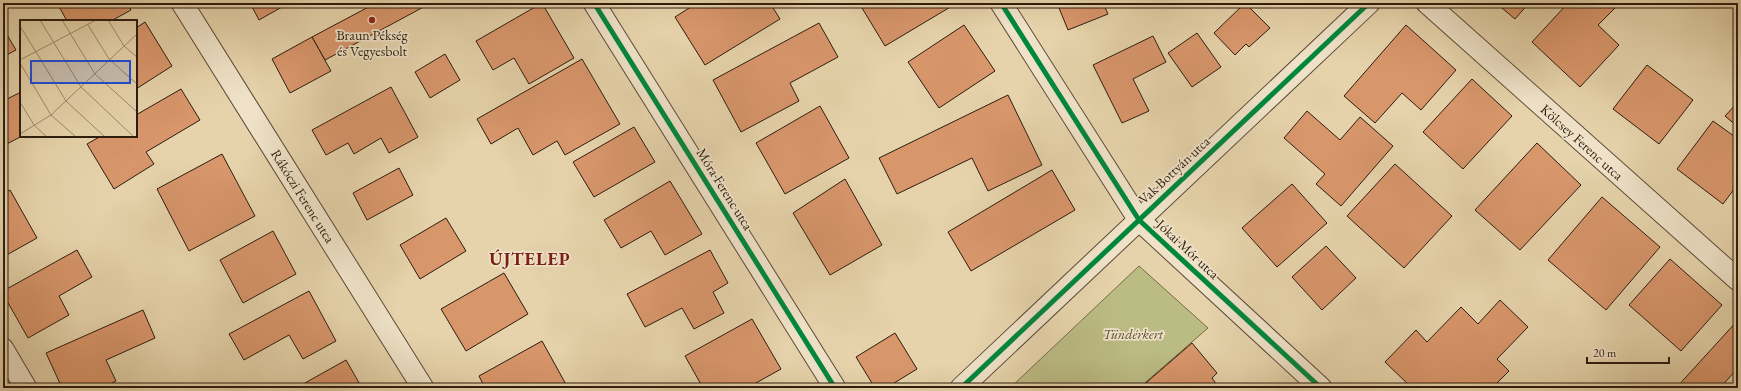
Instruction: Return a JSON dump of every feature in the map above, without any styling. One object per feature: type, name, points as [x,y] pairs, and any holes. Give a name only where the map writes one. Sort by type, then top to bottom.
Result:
[{"type":"street","name":"Rákóczi Ferenc utca","points":[[182,3],[423,388]]},
{"type":"street","name":"Móra Ferenc utca","points":[[594,3],[835,388]]},
{"type":"street","name":"Jókai Mór utca","points":[[1001,3],[1139,220],[1321,388]]},
{"type":"street","name":"Vak Bottyán utca","points":[[961,388],[1369,3]]},
{"type":"street","name":"Kölcsey Ferenc utca","points":[[1427,3],[1738,280]]},
{"type":"street","points":[[3,349],[26,388]]},
{"type":"green space","name":"Tündérkert","points":[[1139,266],[1208,328],[1139,388],[1010,388]]},
{"type":"building","points":[[57,3],[127,3],[131,10],[113,20],[66,20]]},
{"type":"building","points":[[250,3],[289,3],[259,20]]},
{"type":"building","name":"Braun Pékség és Vegyesbolt","points":[[376,3],[431,3],[325,60],[312,37]]},
{"type":"building","points":[[542,3],[574,58],[529,84],[514,58],[493,70],[476,41]]},
{"type":"building","points":[[697,3],[770,3],[780,19],[705,65],[675,17]]},
{"type":"building","points":[[859,3],[950,3],[952,6],[885,46]]},
{"type":"building","points":[[1057,3],[1103,3],[1108,14],[1068,30]]},
{"type":"building","points":[[1245,3],[1270,28],[1249,47],[1246,44],[1235,55],[1214,33]]},
{"type":"building","points":[[1496,3],[1529,3],[1515,19]]},
{"type":"building","points":[[1568,3],[1620,3],[1598,25],[1619,45],[1580,87],[1532,42]]},
{"type":"building","points":[[145,22],[172,66],[137,88],[137,27]]},
{"type":"building","points":[[819,23],[838,57],[790,83],[799,101],[741,132],[713,80]]},
{"type":"building","points":[[964,25],[995,71],[939,108],[908,62]]},
{"type":"building","points":[[1406,25],[1456,70],[1421,110],[1402,93],[1375,123],[1344,96]]},
{"type":"building","points":[[3,28],[16,50],[3,57]]},
{"type":"building","points":[[1197,33],[1221,67],[1192,87],[1168,53]]},
{"type":"building","points":[[1153,36],[1166,62],[1133,79],[1149,111],[1122,123],[1093,65]]},
{"type":"building","points":[[312,37],[331,71],[290,93],[272,59]]},
{"type":"building","points":[[445,54],[460,80],[430,98],[415,72]]},
{"type":"building","points":[[582,59],[620,124],[565,155],[557,141],[533,155],[518,128],[491,144],[477,119]]},
{"type":"building","points":[[1647,65],[1693,100],[1659,144],[1613,109]]},
{"type":"building","points":[[1472,79],[1512,116],[1463,169],[1423,132]]},
{"type":"building","points":[[391,87],[418,137],[389,153],[381,138],[354,154],[348,143],[326,155],[312,130]]},
{"type":"building","points":[[181,89],[200,120],[146,152],[154,164],[114,189],[87,144],[99,137],[137,137],[137,114]]},
{"type":"building","points":[[20,92],[20,137],[3,146],[3,101]]},
{"type":"building","points":[[1008,95],[1042,165],[988,191],[972,158],[897,194],[879,158]]},
{"type":"building","points":[[1738,102],[1738,127],[1725,116]]},
{"type":"building","points":[[820,106],[849,158],[785,194],[756,143]]},
{"type":"building","points":[[1307,111],[1340,140],[1360,117],[1393,146],[1341,206],[1316,184],[1325,174],[1284,138]]},
{"type":"building","points":[[1713,121],[1738,139],[1738,184],[1723,204],[1677,169]]},
{"type":"building","points":[[634,127],[655,162],[594,197],[573,162]]},
{"type":"building","points":[[1537,143],[1581,185],[1520,250],[1475,210]]},
{"type":"building","points":[[222,154],[255,216],[189,251],[157,189]]},
{"type":"building","points":[[1395,164],[1452,216],[1404,268],[1347,216]]},
{"type":"building","points":[[399,168],[413,195],[367,220],[353,193]]},
{"type":"building","points":[[1052,170],[1075,210],[971,271],[948,232]]},
{"type":"building","points":[[845,179],[882,245],[830,275],[793,213]]},
{"type":"building","points":[[670,181],[702,234],[665,255],[651,231],[621,248],[604,220]]},
{"type":"building","points":[[1292,184],[1327,223],[1277,267],[1242,228]]},
{"type":"building","points":[[10,190],[37,238],[3,257],[3,194]]},
{"type":"building","points":[[1602,197],[1660,247],[1606,310],[1548,260]]},
{"type":"building","points":[[446,218],[466,251],[420,279],[400,245]]},
{"type":"building","points":[[273,231],[296,274],[243,303],[220,260]]},
{"type":"building","points":[[1326,246],[1356,278],[1322,310],[1292,277]]},
{"type":"building","points":[[77,250],[92,277],[59,296],[69,315],[28,338],[3,294],[3,291]]},
{"type":"building","points":[[710,250],[728,283],[713,292],[724,313],[694,329],[682,308],[645,327],[627,294]]},
{"type":"building","points":[[1670,259],[1722,305],[1681,351],[1629,305]]},
{"type":"building","points":[[504,273],[528,314],[466,351],[441,309]]},
{"type":"building","points":[[309,291],[336,341],[303,359],[289,335],[244,360],[229,334]]},
{"type":"building","points":[[1500,300],[1528,327],[1497,359],[1509,371],[1492,388],[1412,388],[1385,362],[1416,330],[1427,342],[1461,307],[1478,324]]},
{"type":"building","points":[[143,310],[155,338],[106,360],[116,381],[101,388],[62,388],[46,353]]},
{"type":"building","points":[[752,319],[781,369],[747,388],[703,388],[685,356]]},
{"type":"building","points":[[1738,320],[1738,372],[1736,370],[1720,388],[1676,388]]},
{"type":"building","points":[[895,333],[917,369],[886,388],[875,388],[856,357]]},
{"type":"building","points":[[542,341],[568,388],[485,388],[479,376]]},
{"type":"building","points":[[1192,343],[1217,373],[1212,378],[1217,385],[1218,384],[1222,388],[1140,388]]},
{"type":"building","points":[[346,360],[362,388],[296,388]]},
{"type":"cycle path","points":[[594,3],[835,388]]},
{"type":"cycle path","points":[[1001,3],[1139,220],[1321,388]]},
{"type":"cycle path","points":[[961,388],[1369,3]]},
{"type":"place","name":"Braun Pékség és Vegyesbolt","points":[[372,20]]},
{"type":"district","name":"ÚJTELEP","points":[[530,258]]}]
